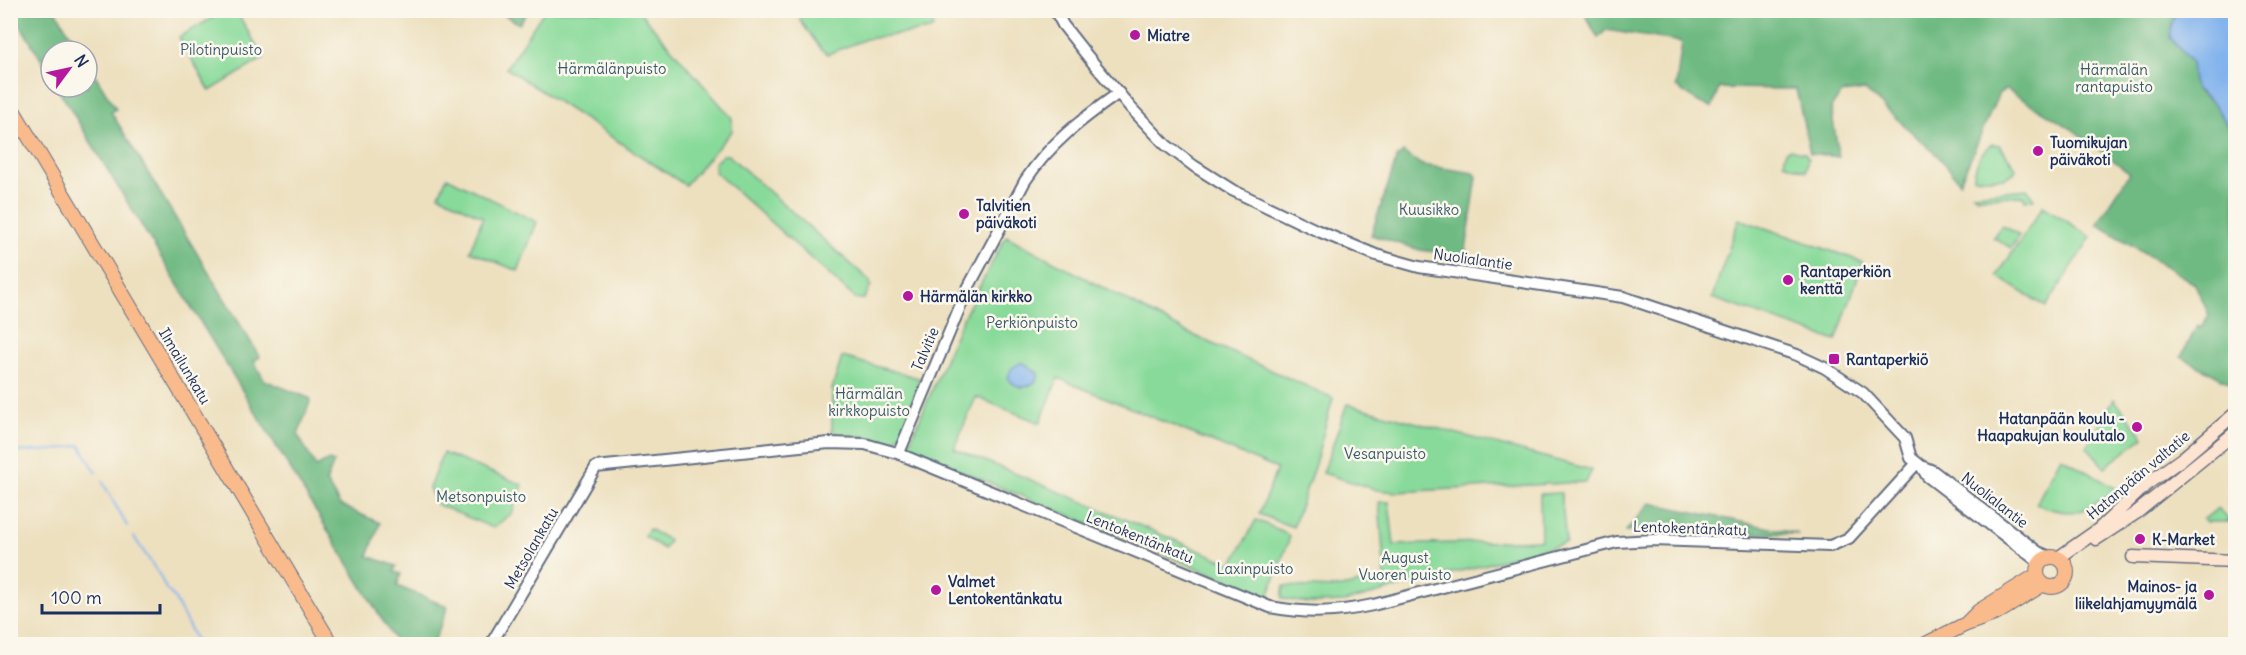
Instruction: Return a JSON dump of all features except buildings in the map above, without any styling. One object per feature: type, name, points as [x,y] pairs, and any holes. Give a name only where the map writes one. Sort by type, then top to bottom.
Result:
[{"type":"main road","name":"Ilmailunkatu","points":[[10,105],[331,645]]},
{"type":"main road","name":"Hatanpään valtatie","points":[[2048,566],[2098,530],[2148,483],[2183,458],[2235,412]]},
{"type":"main road","name":"Hatanpään valtatie","points":[[2048,566],[2136,513],[2235,432]]},
{"type":"main road","points":[[2133,557],[2235,561]]},
{"type":"main road","points":[[1926,645],[1964,625],[1985,619],[2003,610],[2048,566]]},
{"type":"street","name":"Nuolialantie","points":[[1055,10],[1063,25],[1166,145],[1202,171],[1247,197],[1376,255],[1419,267],[1623,297],[1810,361],[1839,376],[1863,393],[1905,438],[1916,462],[1933,471],[2038,552],[2048,566]]},
{"type":"street","name":"Talvitie","points":[[897,453],[967,290],[1025,181],[1036,164],[1056,142],[1119,93]]},
{"type":"street","name":"Lentokentänkatu","points":[[596,467],[829,443],[865,444],[897,453],[1270,607],[1314,613],[1345,611],[1373,605],[1617,542],[1654,540],[1830,546],[1849,538],[1916,462]]},
{"type":"street","name":"Metsolankatu","points":[[491,645],[596,467]]},
{"type":"green space","name":"Pilotinpuisto","points":[[226,10],[236,11],[264,58],[210,91],[179,37]]},
{"type":"green space","points":[[809,10],[926,11],[934,27],[930,30],[866,39],[828,54],[821,49],[799,19]]},
{"type":"green space","points":[[12,11],[56,11],[73,39],[39,39],[39,56]]},
{"type":"green space","points":[[498,11],[528,11],[519,24]]},
{"type":"green space","name":"Härmälänpuisto","points":[[544,11],[639,11],[732,118],[732,131],[685,185],[506,68]]},
{"type":"green space","name":"Härmälän rantapuisto","points":[[1583,11],[2175,11],[2171,26],[2174,43],[2191,62],[2194,86],[2214,104],[2235,136],[2235,386],[2181,357],[2197,326],[2201,328],[2209,315],[2195,284],[2097,224],[2130,173],[2072,129],[2006,89],[1999,93],[1960,182],[1938,156],[1865,90],[1842,93],[1831,107],[1839,157],[1810,153],[1796,89],[1719,88],[1712,107],[1700,103],[1676,87],[1682,42],[1606,30],[1598,38]]},
{"type":"green space","points":[[99,81],[116,109],[111,112],[260,357],[254,361],[264,380],[311,399],[298,435],[316,467],[329,460],[334,462],[326,482],[340,505],[380,523],[368,556],[396,566],[394,572],[401,574],[397,586],[448,607],[433,644],[397,644],[64,99],[99,99]]},
{"type":"green space","points":[[1993,144],[1999,145],[2016,168],[2015,172],[2005,178],[1974,178],[1979,158],[1985,149]]},
{"type":"green space","points":[[1790,149],[1805,153],[1808,158],[1806,171],[1784,163],[1786,151]]},
{"type":"green space","name":"Kuusikko","points":[[1403,152],[1422,165],[1474,173],[1477,177],[1465,256],[1420,250],[1371,235],[1397,158]]},
{"type":"green space","points":[[723,155],[728,155],[869,280],[871,286],[864,299],[856,299],[715,172],[714,163]]},
{"type":"green space","points":[[447,177],[537,222],[518,271],[470,251],[483,217],[439,195]]},
{"type":"green space","points":[[2027,189],[2034,199],[2025,200],[2024,196],[1977,197],[1973,194]]},
{"type":"green space","points":[[2043,206],[2091,237],[2046,307],[1997,276]]},
{"type":"green space","name":"Rantaperkiön kenttä","points":[[1739,219],[1863,262],[1836,341],[1712,298]]},
{"type":"green space","points":[[2002,225],[2019,235],[2011,248],[1993,237]]},
{"type":"green space","name":"Perkiönpuisto","points":[[1006,236],[1186,332],[1333,398],[1315,464],[1293,527],[1259,514],[1277,469],[1058,378],[1040,423],[976,397],[954,448],[1232,564],[1256,520],[1284,532],[1290,537],[1268,597],[907,449],[960,324]]},
{"type":"green space","name":"Härmälän kirkkopuisto","points":[[842,357],[919,378],[900,436],[895,441],[886,442],[860,436],[839,435],[832,430],[832,389]]},
{"type":"green space","points":[[2114,399],[2144,437],[2105,467],[2087,447]]},
{"type":"green space","name":"Vesanpuisto","points":[[1347,404],[1592,470],[1586,482],[1397,492],[1377,490],[1323,473]]},
{"type":"green space","name":"Metsonpuisto","points":[[443,453],[523,485],[512,513],[493,528],[436,504],[429,488]]},
{"type":"green space","points":[[2061,457],[2117,489],[2080,511],[2061,512],[2036,504]]},
{"type":"green space","name":"August Vuoren puisto","points":[[1561,493],[1566,543],[1344,602],[1305,603],[1282,598],[1284,586],[1336,588],[1385,578],[1379,502],[1389,502],[1394,545],[1541,540],[1540,494]]},
{"type":"green space","points":[[1650,503],[1799,534],[1626,531]]},
{"type":"green space","points":[[2218,508],[2231,522],[2205,522],[2204,519]]},
{"type":"green space","points":[[649,529],[669,540],[664,549],[644,536]]},
{"type":"water","points":[[2175,11],[2235,11],[2235,136],[2214,104],[2196,89],[2191,62],[2170,38]]},
{"type":"water","points":[[1024,363],[1038,373],[1038,378],[1031,385],[1023,387],[1015,385],[1008,378],[1011,369]]},
{"type":"waterway","points":[[10,452],[56,450],[80,445],[96,472]]},
{"type":"waterway","points":[[102,481],[127,526]]},
{"type":"waterway","points":[[134,537],[166,589],[173,596],[198,644]]},
{"type":"place","name":"Miatre","points":[[1135,35]]},
{"type":"place","name":"Tuomikujan päiväkoti","points":[[2038,151]]},
{"type":"place","name":"Talvitien päiväkoti","points":[[964,214]]},
{"type":"place","name":"Rantaperkiön kenttä","points":[[1788,280]]},
{"type":"place","name":"Härmälän kirkko","points":[[908,296]]},
{"type":"place","name":"Rantaperkiö","points":[[1834,359]]},
{"type":"place","name":"Hatanpään koulu - Haapakujan koulutalo","points":[[2137,427]]},
{"type":"place","name":"K-Market","points":[[2140,539]]},
{"type":"place","name":"Valmet Lentokentänkatu","points":[[936,590]]},
{"type":"place","name":"Mainos- ja liikelahjamyymälä","points":[[2209,595]]},
{"type":"park label","name":"Laxinpuisto","points":[[1255,568]]}]
